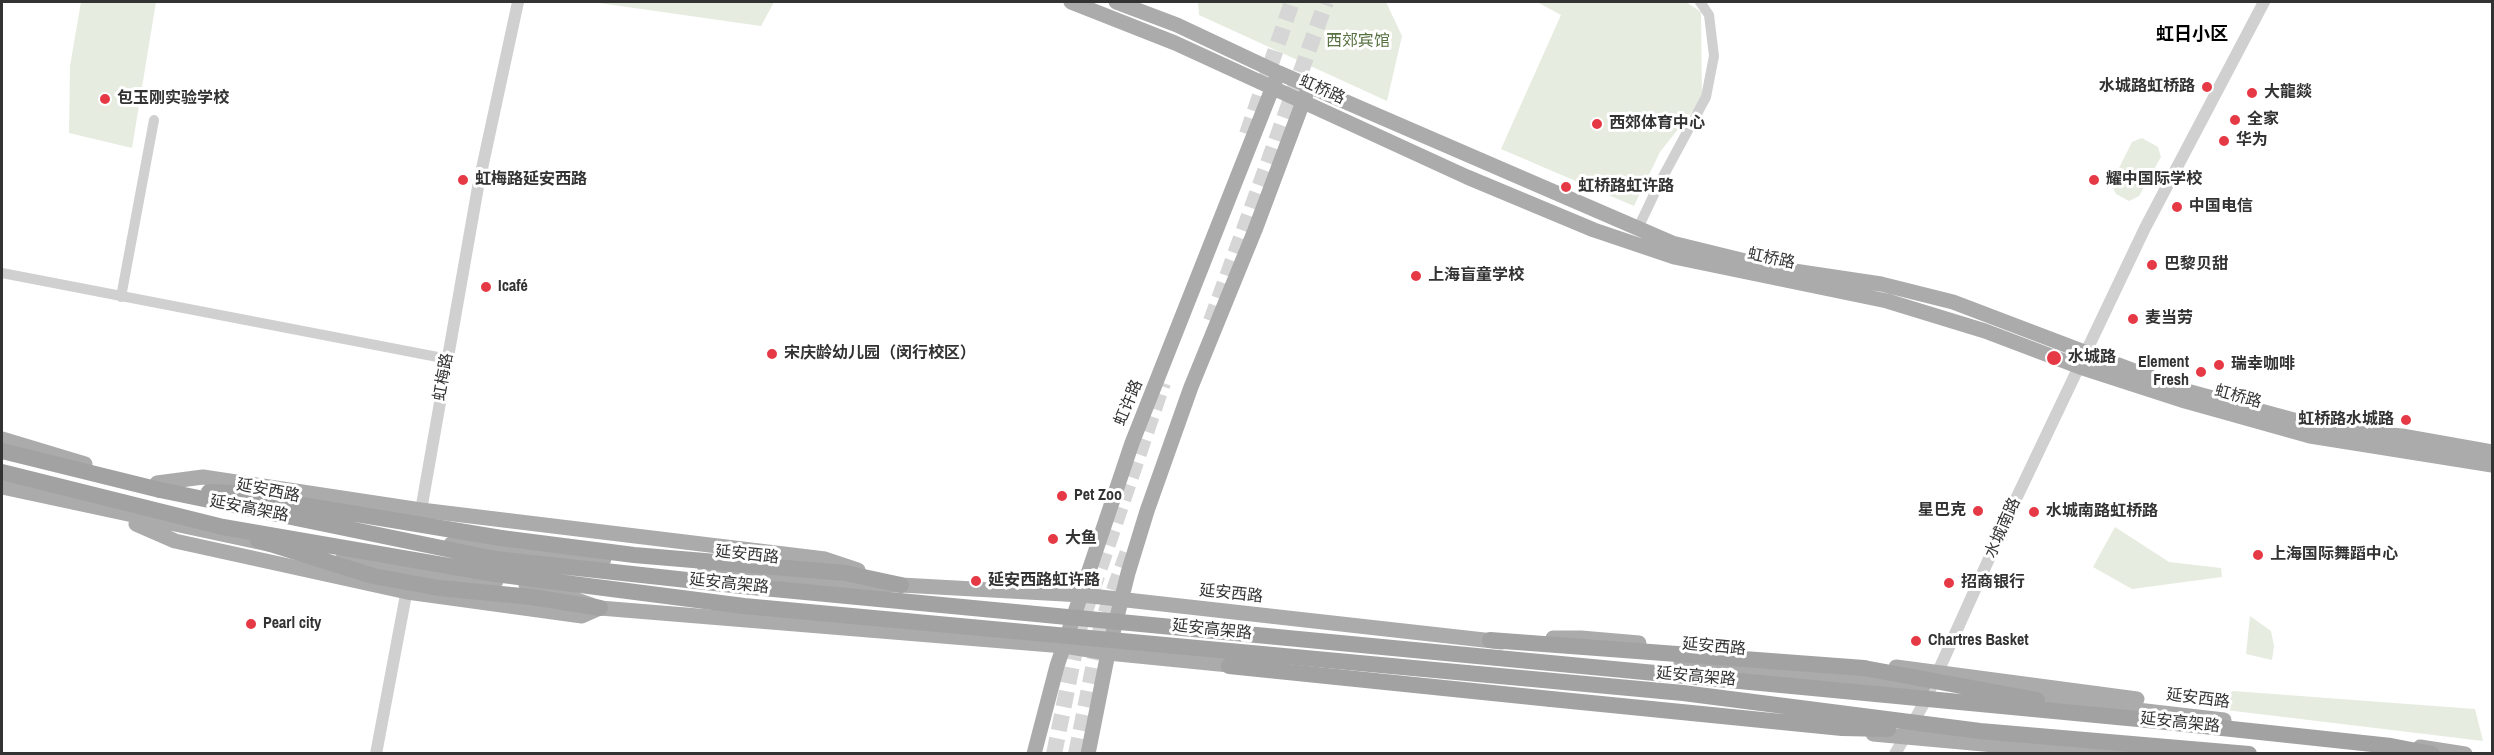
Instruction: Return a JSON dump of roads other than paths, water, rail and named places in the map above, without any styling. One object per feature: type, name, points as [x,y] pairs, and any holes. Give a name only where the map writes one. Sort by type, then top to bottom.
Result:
[{"type":"highway","name":"延安高架路","points":[[2,451],[495,559],[742,586],[2138,719],[2391,746],[2432,753]]},
{"type":"highway","name":"延安高架路","points":[[2,472],[224,527],[495,574],[744,606],[1683,693],[1980,731],[2249,753]]},
{"type":"highway","points":[[159,487],[230,493],[501,538],[634,555],[845,573],[901,585]]},
{"type":"highway","points":[[224,527],[281,549],[373,576],[439,588],[532,597],[600,608]]},
{"type":"highway","points":[[1490,640],[1864,668],[2138,719]]},
{"type":"highway","points":[[1229,666],[1842,728],[1980,731]]},
{"type":"main road","name":"虹桥路","points":[[1071,2],[1175,43],[1467,177],[1604,233],[1674,257],[1887,302],[1985,331],[2080,367],[2185,401],[2310,436],[2493,465]]},
{"type":"main road","name":"虹桥路","points":[[1116,2],[1177,25],[1279,73],[1672,243],[1774,268],[1881,284],[1953,302],[2187,391],[2327,429],[2402,436],[2493,452]]},
{"type":"main road","name":"虹许路","points":[[1034,753],[1064,646],[1132,442],[1279,73]]},
{"type":"main road","points":[[1088,753],[1108,653],[1147,511],[1187,397],[1255,231],[1308,85]]},
{"type":"main road","name":"延安西路","points":[[2,439],[159,487],[416,540],[855,584],[1121,600],[1490,640],[1579,654],[1931,686],[2217,719],[2384,747],[2465,753]]},
{"type":"main road","points":[[159,487],[203,477],[421,510],[825,559],[901,585]]},
{"type":"main road","points":[[2,487],[103,510],[410,572],[537,586],[600,608],[1064,646],[1229,666],[1296,680],[1534,705],[1706,716],[2071,752],[2187,748]]},
{"type":"main road","points":[[103,510],[176,541],[407,592],[582,616],[600,608]]},
{"type":"main road","points":[[410,572],[429,595]]},
{"type":"main road","points":[[1490,640],[1581,638],[1938,671],[2162,703],[2217,719]]},
{"type":"main road","points":[[1229,666],[1299,664],[1539,688],[1853,713],[2228,753]]},
{"type":"street","name":"虹梅路","points":[[376,753],[407,592],[478,187],[518,2]]},
{"type":"street","points":[[1638,228],[1706,97],[1714,56],[1709,15],[1700,2]]},
{"type":"street","points":[[2080,367],[2145,228],[2264,2]]},
{"type":"street","points":[[121,297],[154,120]]},
{"type":"street","points":[[2,273],[448,359]]},
{"type":"street","name":"水城南路","points":[[1895,753],[1902,737],[1916,720],[2015,501],[2080,367]]},
{"type":"tunnel","points":[[1247,134],[1292,2]]},
{"type":"tunnel","points":[[1211,321],[1326,2]]},
{"type":"tunnel","points":[[1054,754],[1080,626],[1163,383]]},
{"type":"tunnel","points":[[1076,754],[1102,623],[1130,546]]},
{"type":"place","name":"水城路虹桥路","points":[[2207,87]]},
{"type":"place","name":"大龍燚","points":[[2252,93]]},
{"type":"place","name":"包玉刚实验学校","points":[[105,99]]},
{"type":"place","name":"全家","points":[[2235,120]]},
{"type":"place","name":"西郊体育中心","points":[[1597,124]]},
{"type":"place","name":"华为","points":[[2224,141]]},
{"type":"place","name":"虹梅路延安西路","points":[[463,180]]},
{"type":"place","name":"耀中国际学校","points":[[2094,180]]},
{"type":"place","name":"虹桥路虹许路","points":[[1566,187]]},
{"type":"place","name":"中国电信","points":[[2177,207]]},
{"type":"place","name":"巴黎贝甜","points":[[2152,265]]},
{"type":"place","name":"上海盲童学校","points":[[1416,276]]},
{"type":"place","name":"Icafé","points":[[486,287]]},
{"type":"place","name":"麦当劳","points":[[2133,319]]},
{"type":"place","name":"宋庆龄幼儿园（闵行校区）","points":[[772,354]]},
{"type":"place","name":"水城路","points":[[2054,358]]},
{"type":"place","name":"瑞幸咖啡","points":[[2219,365]]},
{"type":"place","name":"Element Fresh","points":[[2201,372]]},
{"type":"place","name":"虹桥路水城路","points":[[2406,420]]},
{"type":"place","name":"Pet Zoo","points":[[1062,496]]},
{"type":"place","name":"星巴克","points":[[1978,511]]},
{"type":"place","name":"水城南路虹桥路","points":[[2034,512]]},
{"type":"place","name":"大鱼","points":[[1053,539]]},
{"type":"place","name":"上海国际舞蹈中心","points":[[2258,555]]},
{"type":"place","name":"延安西路虹许路","points":[[976,581]]},
{"type":"place","name":"招商银行","points":[[1949,583]]},
{"type":"place","name":"Pearl city","points":[[251,624]]},
{"type":"place","name":"Chartres Basket","points":[[1916,641]]},
{"type":"district","name":"虹日小区","points":[[2192,35]]},
{"type":"park label","name":"西郊宾馆","points":[[1358,42]]}]
